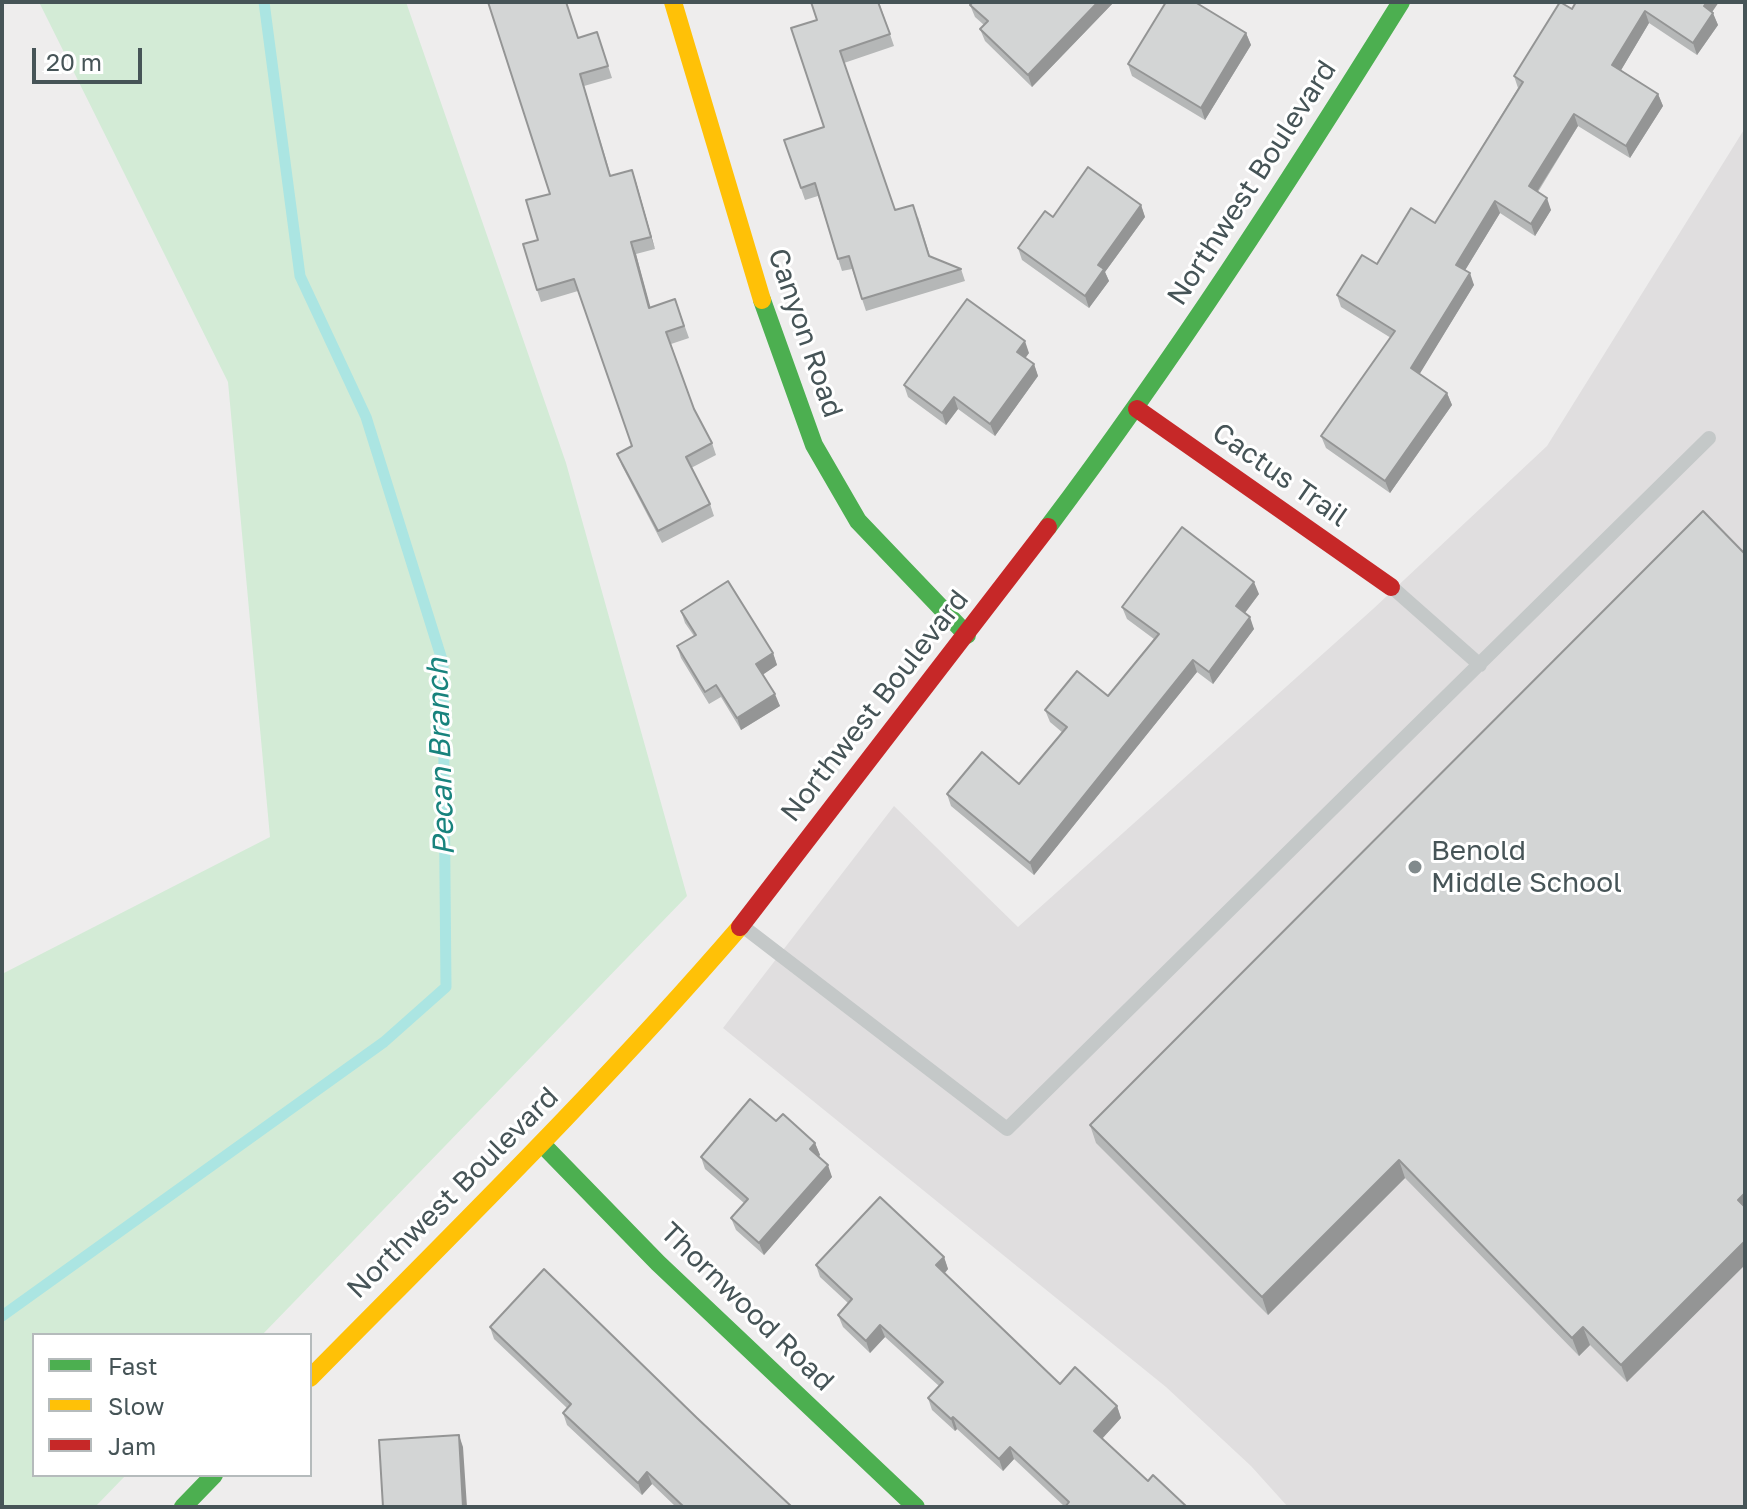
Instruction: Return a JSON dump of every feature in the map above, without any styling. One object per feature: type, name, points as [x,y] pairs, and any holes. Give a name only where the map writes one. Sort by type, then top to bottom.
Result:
[{"type":"street","name":"Canyon Road","points":[[673,2],[776,346],[814,445],[858,521],[967,635]]},
{"type":"street","name":"Northwest Boulevard","points":[[312,1376],[542,1144],[665,1014],[741,926],[967,635],[1137,409],[1263,223],[1401,2]]},
{"type":"street","name":"Cactus Trail","points":[[1137,409],[1391,587]]},
{"type":"street","name":"Thornwood Road","points":[[542,1144],[658,1263],[916,1507]]},
{"type":"street","points":[[183,1507],[212,1477]]},
{"type":"lane","points":[[741,926],[1007,1129],[1709,438]]},
{"type":"lane","points":[[1391,587],[1480,665]]},
{"type":"shaded area","name":"Benold Middle School","points":[[1745,128],[1745,1507],[1288,1507],[1251,1466],[1166,1387],[723,1028],[894,806],[1018,927],[1373,609],[1547,446]]},
{"type":"green space","points":[[39,2],[406,2],[566,463],[687,896],[264,1333],[32,1333],[32,1477],[124,1477],[95,1507],[2,1507],[2,974],[270,837],[228,382]]},
{"type":"building","points":[[488,2],[566,2],[578,38],[597,32],[608,66],[580,74],[610,176],[632,170],[651,237],[631,242],[649,308],[675,299],[684,326],[666,332],[694,409],[712,443],[686,457],[710,504],[658,531],[617,454],[632,446],[574,279],[537,290],[523,244],[538,240],[526,200],[550,194]]},
{"type":"building","points":[[811,2],[878,2],[890,34],[840,51],[895,210],[913,205],[929,256],[961,269],[862,299],[849,256],[838,259],[815,183],[801,188],[784,140],[824,127],[791,28],[817,20]]},
{"type":"building","points":[[973,2],[1098,2],[1028,75],[980,29],[988,21],[970,5]]},
{"type":"building","points":[[1166,2],[1195,2],[1246,33],[1201,108],[1128,64]]},
{"type":"building","points":[[1560,2],[1572,9],[1576,2],[1707,2],[1704,6],[1713,13],[1693,43],[1645,11],[1612,65],[1658,94],[1626,146],[1574,114],[1529,186],[1547,198],[1531,224],[1495,201],[1456,265],[1470,273],[1411,368],[1447,393],[1385,481],[1321,436],[1395,331],[1337,295],[1362,255],[1377,264],[1411,208],[1435,223],[1523,82],[1514,76]]},
{"type":"building","points":[[1088,167],[1141,205],[1098,265],[1104,269],[1085,296],[1018,248],[1045,211],[1053,217]]},
{"type":"building","points":[[967,299],[1025,341],[1017,352],[1034,364],[990,424],[954,397],[942,413],[904,385]]},
{"type":"building","points":[[1703,511],[1745,554],[1745,1193],[1738,1200],[1745,1207],[1745,1241],[1621,1365],[1583,1327],[1572,1338],[1399,1160],[1262,1297],[1090,1125]]},
{"type":"building","points":[[1182,527],[1254,582],[1236,606],[1250,617],[1209,672],[1193,660],[1030,863],[947,794],[982,752],[1019,784],[1067,727],[1045,710],[1077,671],[1108,696],[1159,634],[1122,607]]},
{"type":"building","points":[[728,581],[773,653],[756,664],[775,694],[737,718],[716,685],[705,692],[677,646],[696,635],[681,611]]},
{"type":"building","points":[[750,1099],[776,1121],[783,1114],[815,1143],[810,1149],[828,1165],[759,1243],[731,1218],[748,1199],[701,1157]]},
{"type":"building","points":[[880,1197],[944,1257],[936,1265],[1060,1384],[1075,1367],[1117,1406],[1094,1431],[1148,1481],[1153,1475],[1187,1507],[1065,1507],[1069,1502],[1010,1447],[999,1459],[928,1398],[943,1382],[880,1325],[866,1341],[838,1315],[852,1299],[816,1265]]},
{"type":"building","points":[[544,1269],[792,1507],[684,1507],[647,1472],[638,1483],[563,1413],[571,1404],[490,1327]]},
{"type":"building","points":[[459,1435],[463,1507],[383,1507],[379,1440]]},
{"type":"waterway","name":"Pecan Branch","points":[[2,1316],[384,1042],[446,987],[443,663],[366,417],[300,276],[264,2]]},
{"type":"traffic: fast","points":[[1048,527],[1230,269],[1401,2]]},
{"type":"traffic: fast","points":[[762,300],[814,445],[858,521],[967,635]]},
{"type":"traffic: fast","points":[[542,1144],[658,1263],[916,1507]]},
{"type":"traffic: fast","points":[[183,1507],[212,1477]]},
{"type":"traffic: slow","points":[[673,2],[762,300]]},
{"type":"traffic: slow","points":[[312,1376],[583,1100],[740,927]]},
{"type":"traffic: jam","points":[[1137,409],[1391,587]]},
{"type":"traffic: jam","points":[[740,927],[1048,527]]},
{"type":"place","name":"Benold Middle School","points":[[1415,867]]}]
